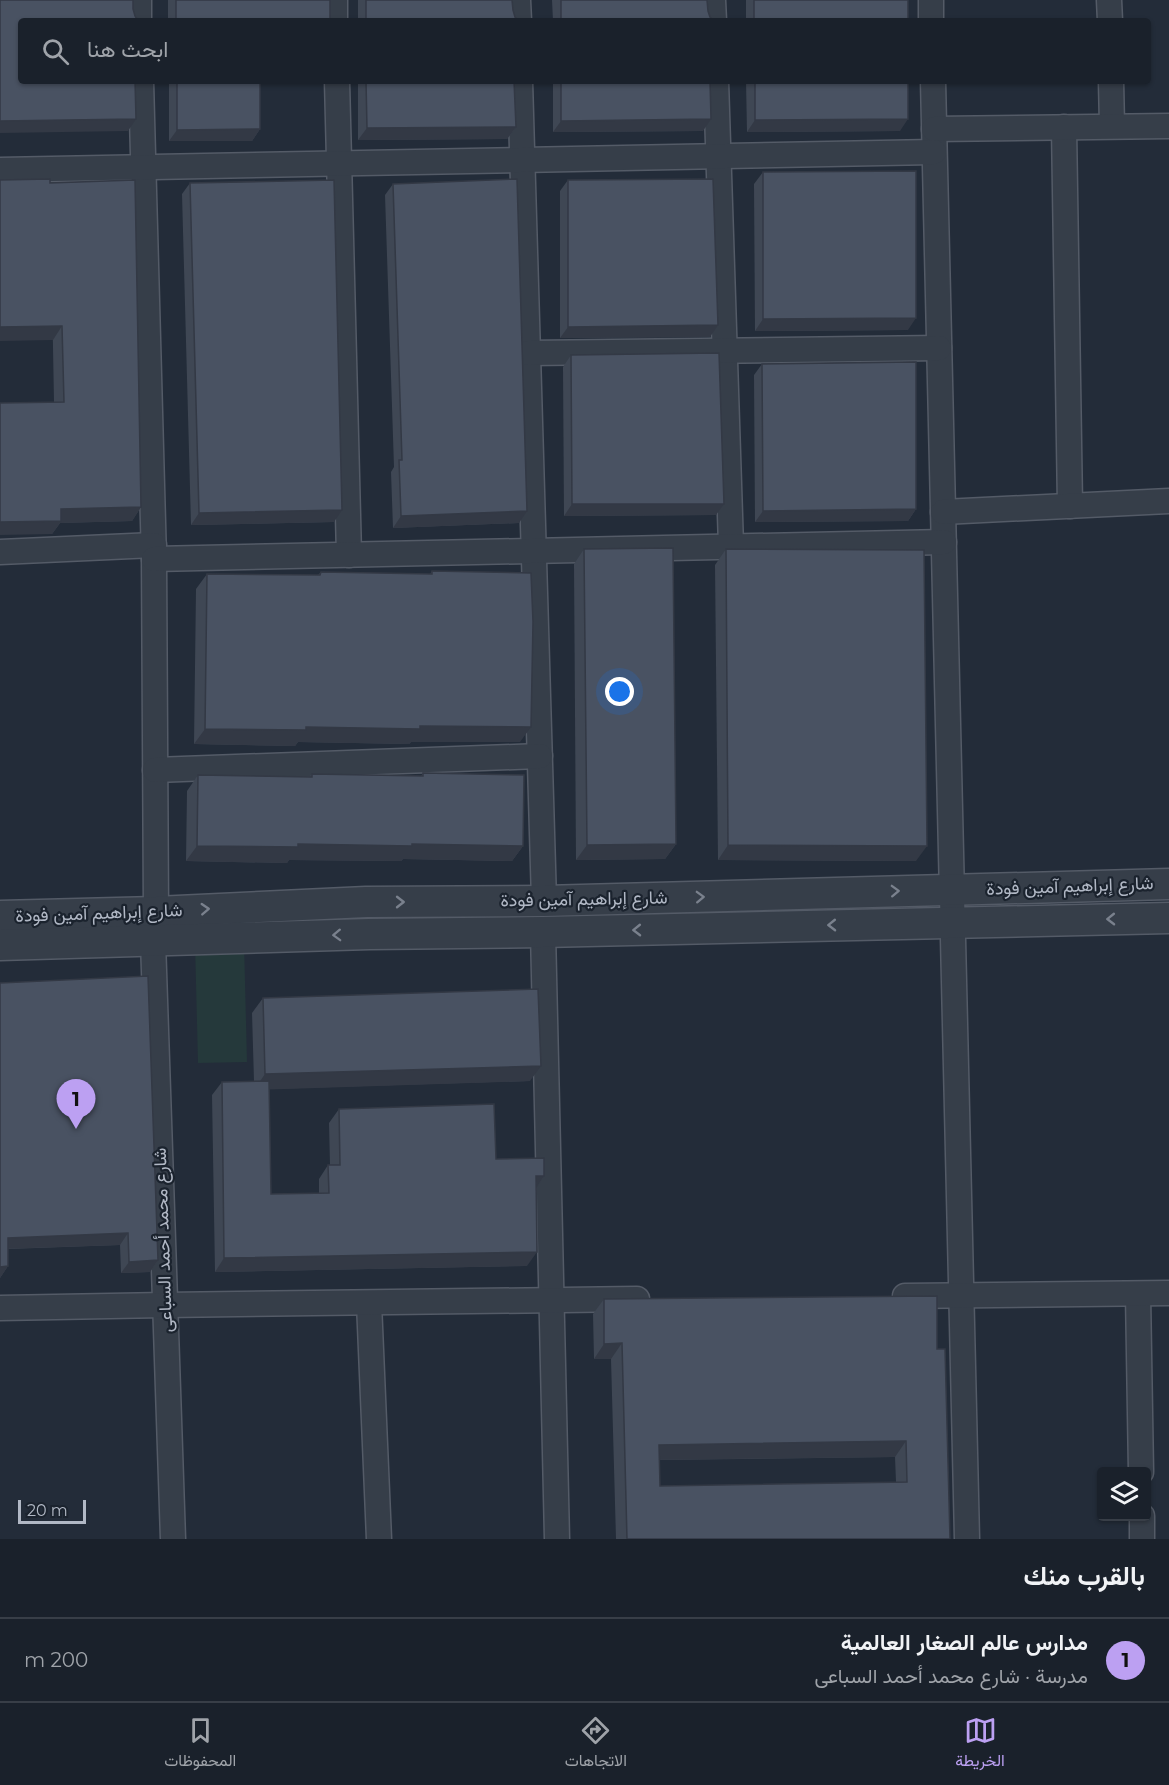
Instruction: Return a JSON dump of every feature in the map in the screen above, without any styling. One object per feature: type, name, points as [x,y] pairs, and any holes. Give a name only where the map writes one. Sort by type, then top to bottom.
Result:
[{"type":"street","points":[[139,0],[139,18]]},
{"type":"street","points":[[335,0],[335,18]]},
{"type":"street","points":[[518,0],[519,18]]},
{"type":"street","points":[[713,0],[714,18]]},
{"type":"street","points":[[931,0],[931,18]]},
{"type":"street","points":[[1109,0],[1110,18]]},
{"type":"street","points":[[141,84],[154,552],[156,912]]},
{"type":"street","points":[[337,84],[349,555]]},
{"type":"street","points":[[520,84],[544,901]]},
{"type":"street","points":[[716,84],[731,546]]},
{"type":"street","points":[[933,84],[967,1539]]},
{"type":"street","points":[[1111,84],[1112,126]]},
{"type":"street","points":[[0,170],[718,156],[934,140],[1064,127],[1169,126]]},
{"type":"street","points":[[1064,127],[1070,506]]},
{"type":"street","points":[[528,353],[939,348]]},
{"type":"street","points":[[943,512],[1169,501]]},
{"type":"street","points":[[0,552],[349,555],[944,542]]},
{"type":"street","points":[[155,770],[540,756]]},
{"type":"street","name":"شارع إبراهيم آمين فودة","points":[[0,916],[156,912],[366,902],[544,901],[1169,884]]},
{"type":"street","points":[[1062,887],[1063,920]]},
{"type":"street","points":[[366,902],[369,934]]},
{"type":"street","name":"شارع إبراهيم آمين فودة","points":[[0,945],[369,934],[1169,918]]},
{"type":"street","points":[[543,932],[557,1539]]},
{"type":"street","name":"شارع محمد أحمد السباعى","points":[[153,941],[174,1539]]},
{"type":"street","points":[[879,1297],[1169,1293]]},
{"type":"street","points":[[1138,1294],[1141,1467]]},
{"type":"street","points":[[0,1308],[657,1299]]},
{"type":"street","points":[[369,1303],[379,1539]]},
{"type":"street","points":[[1142,1521],[1142,1539]]},
{"type":"green space","points":[[244,942],[247,1062],[198,1063],[195,943]]},
{"type":"building","points":[[0,0],[133,0],[136,18],[18,18],[18,84],[135,84],[136,119],[0,121]]},
{"type":"building","points":[[176,0],[330,0],[330,18],[176,18]]},
{"type":"building","points":[[366,0],[512,0],[516,18],[366,18]]},
{"type":"building","points":[[561,0],[707,0],[711,18],[561,18]]},
{"type":"building","points":[[754,0],[908,0],[908,18],[754,18]]},
{"type":"building","points":[[177,84],[260,84],[260,129],[177,130]]},
{"type":"building","points":[[366,84],[514,84],[516,127],[367,128]]},
{"type":"building","points":[[561,84],[710,84],[711,119],[561,121]]},
{"type":"building","points":[[755,84],[908,84],[908,119],[755,120]]},
{"type":"building","points":[[916,171],[916,318],[763,319],[763,172]]},
{"type":"building","points":[[50,179],[50,183],[135,180],[141,507],[61,509],[61,521],[0,522],[0,403],[64,402],[62,326],[0,327],[0,180]]},
{"type":"building","points":[[517,179],[527,511],[401,516],[399,460],[402,460],[393,184]]},
{"type":"building","points":[[713,179],[718,325],[568,327],[568,180]]},
{"type":"building","points":[[334,180],[342,510],[199,513],[190,183]]},
{"type":"building","points":[[719,353],[724,504],[572,504],[571,355]]},
{"type":"building","points":[[916,362],[916,509],[763,511],[762,364]]},
{"type":"building","points":[[673,548],[676,844],[587,845],[584,549]]},
{"type":"building","points":[[726,549],[924,550],[927,846],[728,845]]},
{"type":"building","points":[[432,571],[531,573],[533,622],[531,727],[205,729],[207,574],[320,575],[321,572],[432,574]]},
{"type":"building","points":[[423,773],[524,775],[523,846],[298,844],[298,847],[197,846],[198,775],[312,777],[312,774],[423,776]]},
{"type":"building","points":[[148,976],[158,1260],[129,1262],[128,1233],[8,1238],[8,1266],[0,1267],[0,983]]},
{"type":"building","points":[[538,989],[541,1066],[265,1074],[263,998]]},
{"type":"building","points":[[269,1081],[271,1194],[329,1193],[328,1165],[340,1165],[339,1109],[494,1104],[496,1159],[544,1158],[544,1176],[536,1176],[537,1252],[224,1258],[222,1082]]},
{"type":"building","points":[[937,1296],[937,1349],[945,1349],[950,1539],[627,1539],[622,1343],[604,1344],[604,1299]],"holes":[[[906,1441],[907,1482],[660,1486],[659,1445]]]},
{"type":"place","name":"مدارس عالم الصغار العالمية","points":[[76,1129]]}]
